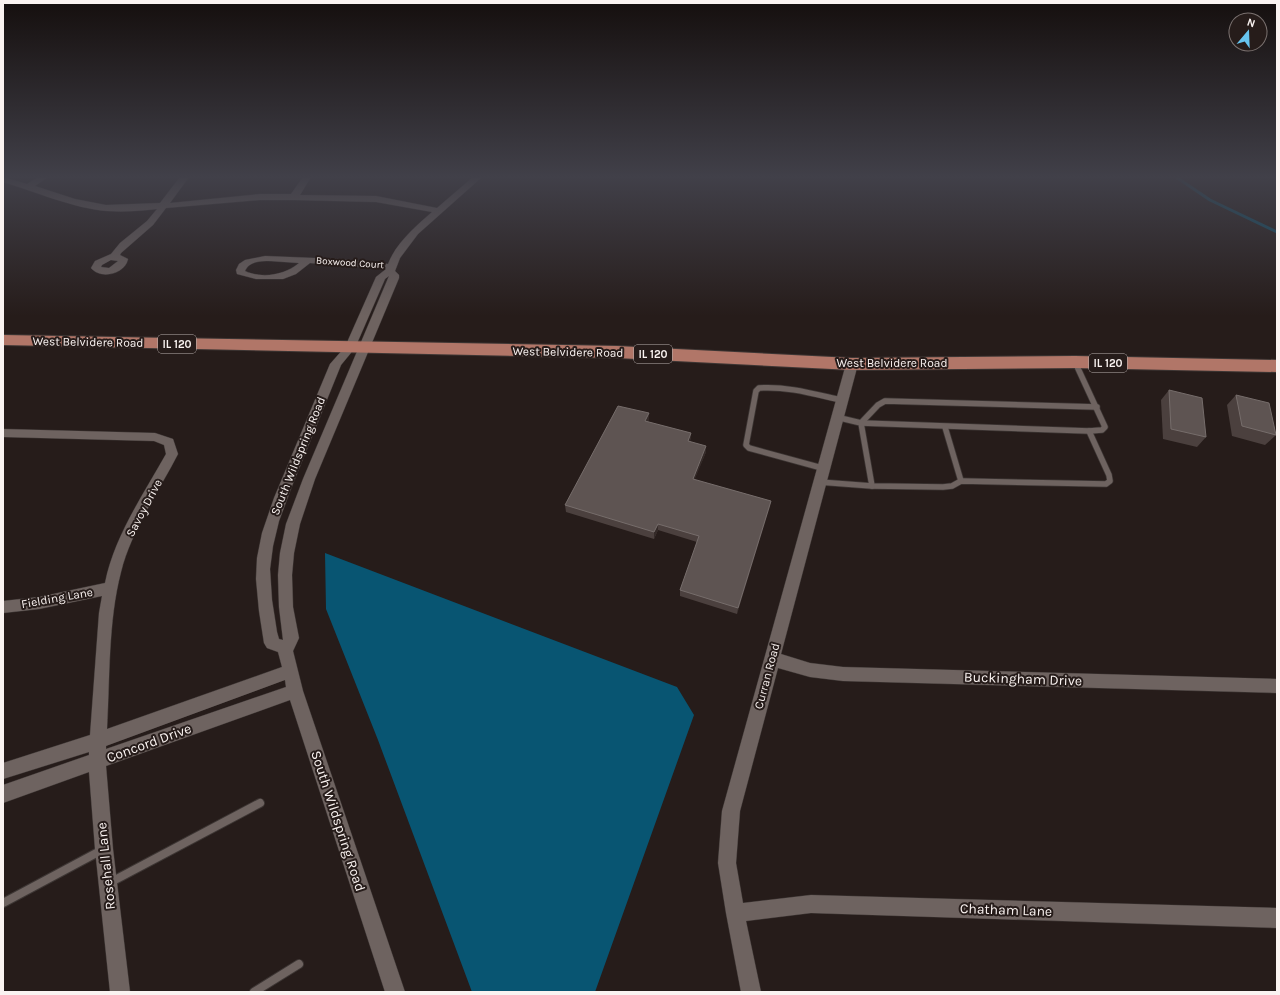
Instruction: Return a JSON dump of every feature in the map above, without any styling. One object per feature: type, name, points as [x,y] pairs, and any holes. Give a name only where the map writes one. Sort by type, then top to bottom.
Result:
[{"type":"main road","name":"West Belvidere Road","points":[[3,340],[617,352],[852,364],[1075,362],[1277,366]]},
{"type":"street","points":[[114,256],[122,247],[146,229],[150,223]]},
{"type":"street","name":"South Wildspring Road","points":[[285,648],[290,643],[291,638],[286,607],[285,575],[287,553],[293,524],[358,348],[381,277],[391,269],[395,258],[415,232],[424,223]]},
{"type":"street","name":"Boxwood Court","points":[[308,260],[286,275],[248,276],[240,272],[242,266],[253,260],[308,260],[391,269]]},
{"type":"street","name":"South Wildspring Road","points":[[285,648],[272,643],[263,592],[266,550],[273,518],[336,364],[358,348],[394,278],[391,269]]},
{"type":"street","name":"Curran Road","points":[[750,992],[727,863],[731,811],[836,417],[852,364]]},
{"type":"street","name":"Savoy Drive","points":[[3,433],[156,437],[169,442],[172,454],[129,532],[114,571],[106,613],[98,741]]},
{"type":"street","points":[[281,497],[302,497]]},
{"type":"street","name":"Fielding Lane","points":[[3,607],[39,603],[110,588]]},
{"type":"street","name":"South Wildspring Road","points":[[285,648],[295,691],[395,992]]},
{"type":"street","name":"Buckingham Drive","points":[[772,658],[810,670],[843,674],[1277,686]]},
{"type":"street","name":"Concord Drive","points":[[3,771],[98,741],[290,672]]},
{"type":"street","name":"Concord Drive","points":[[3,794],[295,691]]},
{"type":"street","name":"Rosehall Lane","points":[[98,741],[104,849],[120,992]]},
{"type":"street","name":"Chatham Lane","points":[[735,913],[810,904],[1277,918]]},
{"type":"lane","points":[[836,417],[861,423],[946,427],[1089,431],[1102,430],[1105,426],[1075,362]]},
{"type":"lane","points":[[841,400],[790,389],[766,387],[759,388],[756,391],[746,445],[749,448],[821,475],[872,486],[943,487],[952,486],[961,481],[1106,484],[1110,481],[1109,475],[1089,431]]},
{"type":"lane","points":[[861,423],[869,417],[879,403],[885,400],[1097,407]]},
{"type":"lane","points":[[861,423],[872,486]]},
{"type":"lane","points":[[946,427],[961,481]]},
{"type":"lane","points":[[108,883],[260,803]]},
{"type":"lane","points":[[3,902],[104,849]]},
{"type":"lane","points":[[254,992],[299,964]]},
{"type":"water","points":[[325,553],[677,687],[694,715],[595,992],[472,992],[378,740],[326,609]]},
{"type":"building","points":[[1169,390],[1202,398],[1206,437],[1171,429]]},
{"type":"building","points":[[1236,395],[1269,403],[1276,435],[1242,426]]},
{"type":"building","points":[[618,406],[649,413],[645,421],[691,433],[688,441],[706,446],[693,479],[771,501],[738,608],[680,590],[699,536],[658,524],[654,532],[565,505]]},
{"type":"waterway","points":[[1259,223],[1277,232]]}]
